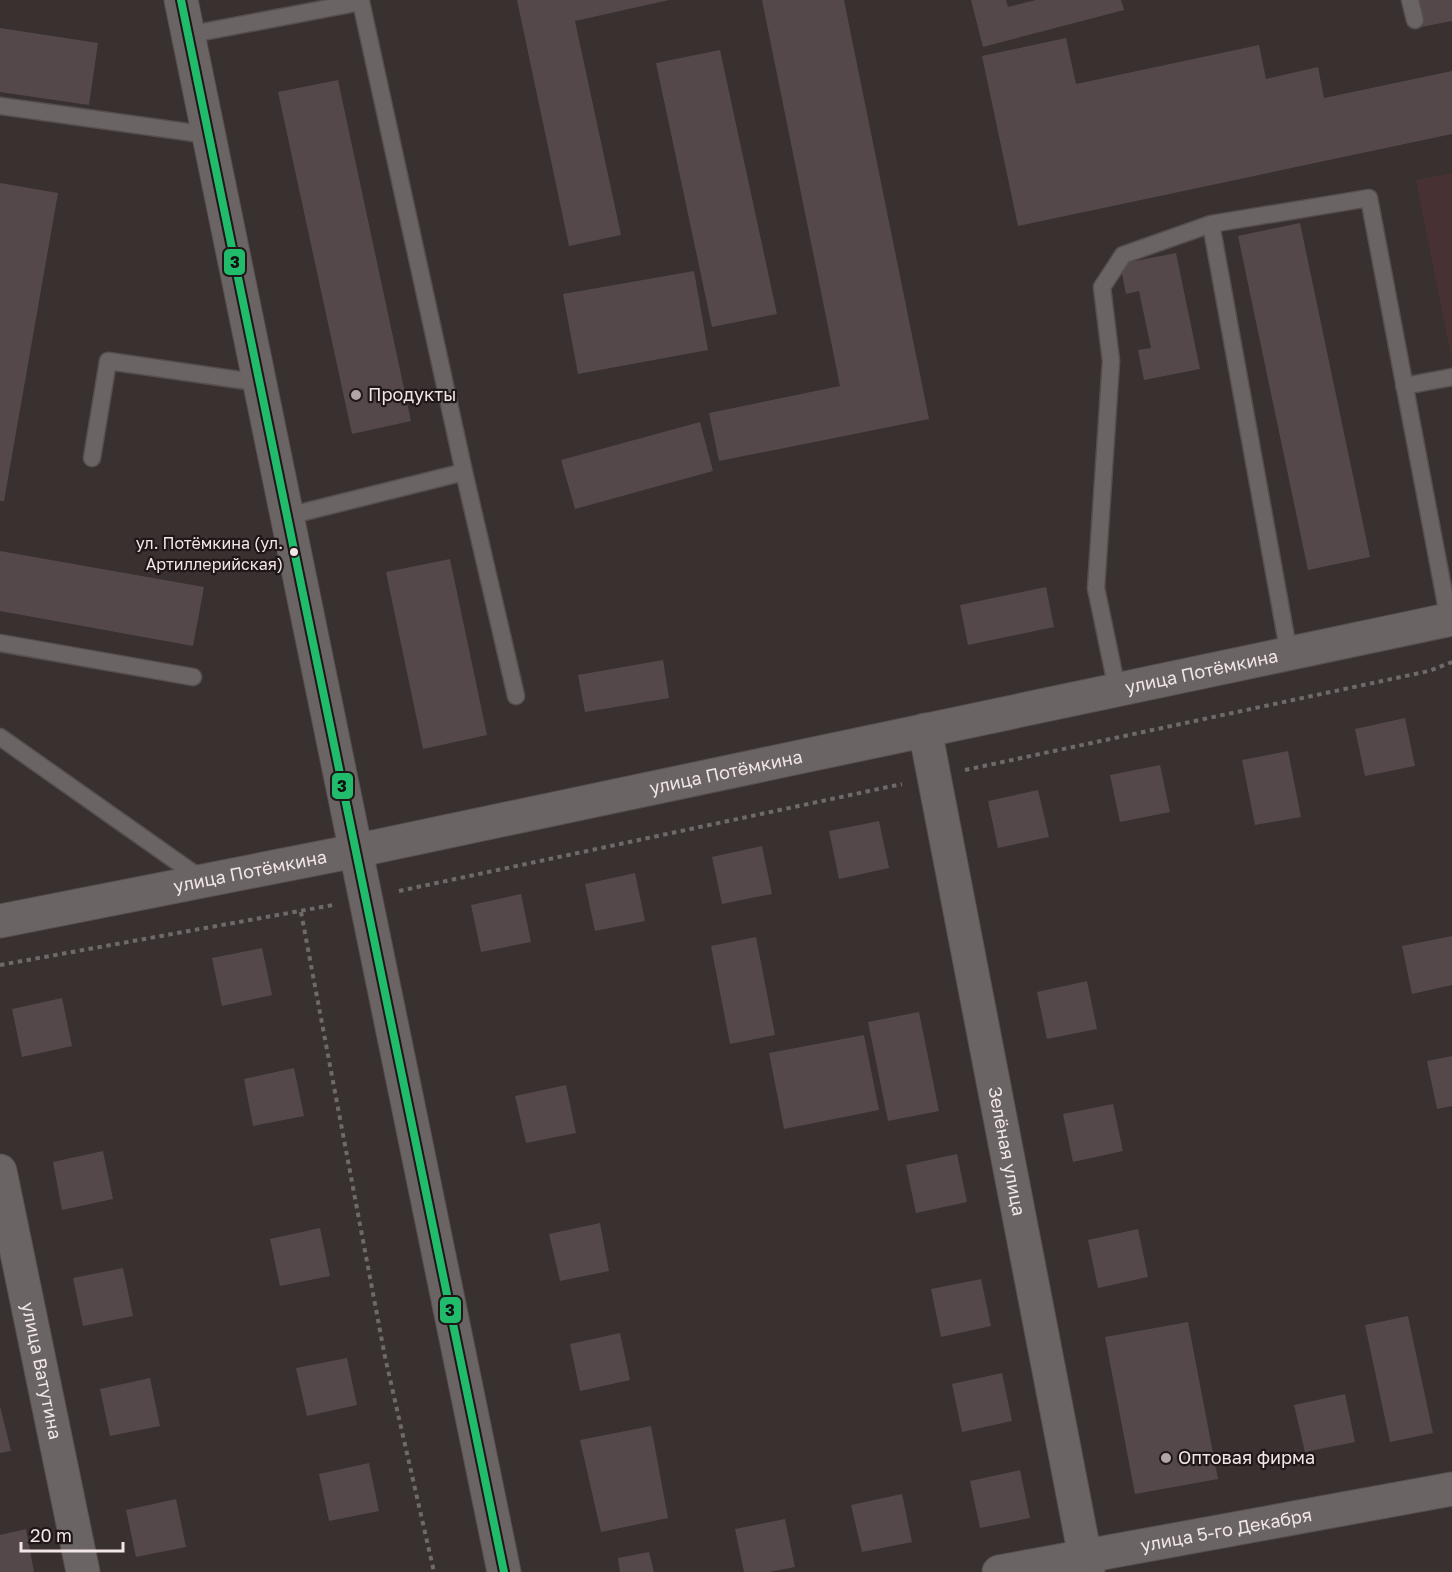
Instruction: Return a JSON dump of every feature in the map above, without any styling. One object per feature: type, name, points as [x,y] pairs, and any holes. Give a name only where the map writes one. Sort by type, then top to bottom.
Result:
[{"type":"street","points":[[181,0],[504,1572]]},
{"type":"street","name":"улица Потёмкина","points":[[0,921],[356,851],[1289,654],[1451,625]]},
{"type":"street","name":"Зелёная улица","points":[[925,730],[1087,1563]]},
{"type":"street","name":"улица Ватутина","points":[[0,1171],[83,1572]]},
{"type":"street","name":"улица 5-го Декабря","points":[[999,1572],[1087,1563],[1452,1489]]},
{"type":"lane","points":[[1410,0],[1415,20]]},
{"type":"lane","points":[[187,35],[361,1],[464,472],[516,696]]},
{"type":"lane","points":[[0,106],[209,135]]},
{"type":"lane","points":[[1117,690],[1096,588],[1111,361],[1102,287],[1123,255],[1211,224],[1369,198],[1451,625]]},
{"type":"lane","points":[[1211,224],[1289,654]]},
{"type":"lane","points":[[92,458],[108,361],[261,382]]},
{"type":"lane","points":[[1404,386],[1452,377]]},
{"type":"lane","points":[[288,516],[464,472]]},
{"type":"lane","points":[[0,642],[192,677]]},
{"type":"lane","points":[[0,737],[204,881]]},
{"type":"path","points":[[0,966],[301,912],[1417,673],[1452,662]]},
{"type":"path","points":[[301,912],[385,1357],[434,1572]]},
{"type":"shaded area","points":[[1452,173],[1452,361],[1416,180]]},
{"type":"building","points":[[517,0],[669,0],[575,21],[621,235],[569,246]]},
{"type":"building","points":[[762,0],[844,0],[929,419],[719,461],[709,413],[840,386]]},
{"type":"building","points":[[971,0],[1006,0],[1008,7],[1036,0],[1121,0],[1124,10],[983,47]]},
{"type":"building","points":[[1416,0],[1452,0],[1452,21],[1421,27]]},
{"type":"building","points":[[0,28],[98,43],[89,105],[0,92]]},
{"type":"building","points":[[1066,38],[1076,84],[1259,45],[1266,79],[1318,67],[1324,98],[1452,71],[1452,134],[1018,226],[982,56]]},
{"type":"building","points":[[720,50],[777,314],[712,327],[656,63]]},
{"type":"building","points":[[338,80],[411,421],[352,434],[278,92]]},
{"type":"building","points":[[0,183],[58,193],[4,501],[0,501]]},
{"type":"building","points":[[1300,223],[1370,557],[1308,570],[1238,236]]},
{"type":"building","points":[[1176,253],[1200,369],[1144,380],[1138,350],[1151,348],[1139,291],[1126,294],[1120,264]]},
{"type":"building","points":[[694,271],[708,350],[578,374],[563,294]]},
{"type":"building","points":[[700,422],[713,471],[575,509],[561,460]]},
{"type":"building","points":[[0,551],[204,587],[193,646],[0,611]]},
{"type":"building","points":[[450,559],[487,735],[423,749],[386,572]]},
{"type":"building","points":[[1046,587],[1054,627],[968,645],[960,605]]},
{"type":"building","points":[[663,660],[669,698],[585,712],[578,675]]},
{"type":"building","points":[[1405,718],[1415,766],[1365,776],[1355,729]]},
{"type":"building","points":[[1288,751],[1301,817],[1255,825],[1242,760]]},
{"type":"building","points":[[1160,765],[1170,812],[1120,822],[1110,775]]},
{"type":"building","points":[[1038,790],[1049,837],[998,848],[988,801]]},
{"type":"building","points":[[879,821],[889,868],[839,879],[829,831]]},
{"type":"building","points":[[762,846],[772,894],[722,904],[712,857]]},
{"type":"building","points":[[635,873],[645,921],[595,931],[585,884]]},
{"type":"building","points":[[521,894],[531,942],[481,952],[471,905]]},
{"type":"building","points":[[1452,936],[1452,985],[1412,994],[1402,946]]},
{"type":"building","points":[[756,937],[775,1035],[730,1044],[711,946]]},
{"type":"building","points":[[262,948],[272,995],[222,1006],[212,958]]},
{"type":"building","points":[[1087,981],[1097,1029],[1047,1039],[1037,992]]},
{"type":"building","points":[[62,998],[72,1046],[22,1057],[12,1009]]},
{"type":"building","points":[[919,1012],[939,1111],[888,1121],[868,1022]]},
{"type":"building","points":[[864,1035],[879,1110],[784,1129],[769,1053]]},
{"type":"building","points":[[1452,1056],[1452,1106],[1437,1109],[1427,1061]]},
{"type":"building","points":[[294,1068],[304,1116],[253,1126],[244,1079]]},
{"type":"building","points":[[566,1085],[576,1133],[526,1143],[515,1096]]},
{"type":"building","points":[[1113,1104],[1123,1151],[1073,1162],[1063,1114]]},
{"type":"building","points":[[103,1151],[113,1199],[62,1210],[53,1162]]},
{"type":"building","points":[[957,1154],[967,1202],[916,1213],[906,1165]]},
{"type":"building","points":[[600,1223],[609,1271],[560,1281],[549,1234]]},
{"type":"building","points":[[320,1228],[330,1276],[280,1286],[270,1239]]},
{"type":"building","points":[[1138,1229],[1148,1277],[1098,1288],[1088,1240]]},
{"type":"building","points":[[123,1268],[133,1316],[83,1326],[73,1278]]},
{"type":"building","points":[[981,1279],[991,1326],[941,1337],[931,1289]]},
{"type":"building","points":[[1408,1316],[1433,1433],[1390,1442],[1365,1325]]},
{"type":"building","points":[[1188,1322],[1218,1479],[1135,1494],[1105,1337]]},
{"type":"building","points":[[620,1333],[630,1380],[580,1391],[570,1344]]},
{"type":"building","points":[[347,1358],[357,1405],[307,1416],[296,1368]]},
{"type":"building","points":[[1002,1373],[1012,1421],[962,1432],[952,1384]]},
{"type":"building","points":[[150,1378],[160,1426],[110,1436],[100,1389]]},
{"type":"building","points":[[1345,1394],[1355,1442],[1305,1452],[1294,1405]]},
{"type":"building","points":[[0,1406],[11,1451],[0,1453]]},
{"type":"building","points":[[651,1426],[668,1518],[601,1532],[580,1440]]},
{"type":"building","points":[[369,1463],[379,1511],[329,1521],[319,1474]]},
{"type":"building","points":[[1020,1470],[1030,1518],[980,1528],[970,1481]]},
{"type":"building","points":[[902,1494],[912,1542],[862,1552],[851,1505]]},
{"type":"building","points":[[176,1499],[186,1547],[136,1557],[126,1510]]},
{"type":"building","points":[[785,1519],[795,1567],[769,1572],[744,1572],[735,1529]]},
{"type":"building","points":[[26,1529],[34,1572],[0,1572],[0,1535]]},
{"type":"building","points":[[649,1552],[654,1572],[620,1572],[618,1558]]},
{"type":"transit line","name":"3","points":[[181,0],[504,1572]]},
{"type":"place","name":"Продукты","points":[[356,395]]},
{"type":"place","name":"ул. Потёмкина (ул. Артиллерийская)","points":[[294,552]]},
{"type":"place","name":"Оптовая фирма","points":[[1166,1458]]}]
